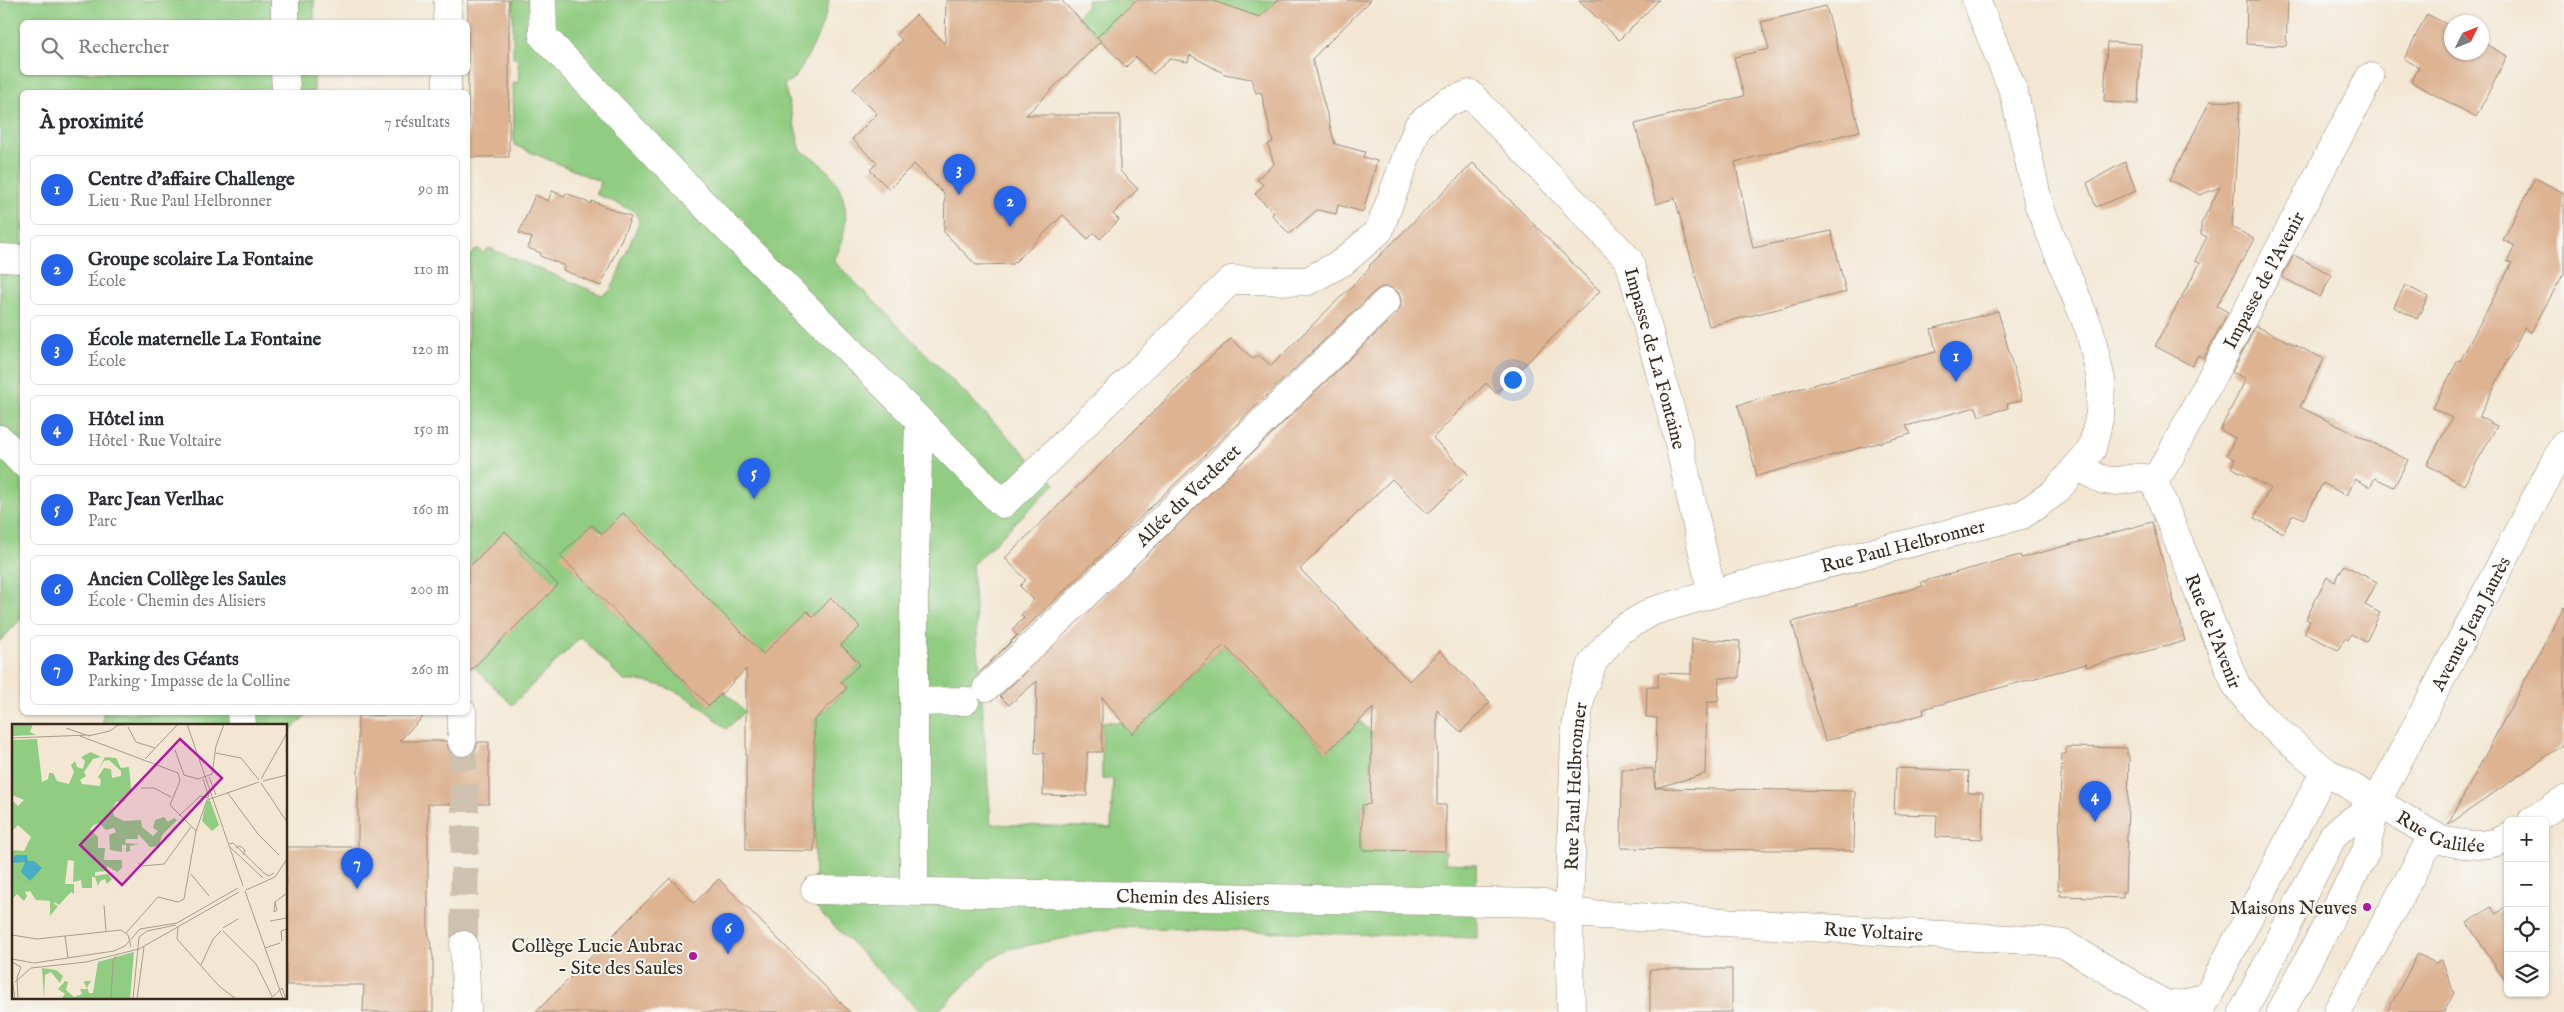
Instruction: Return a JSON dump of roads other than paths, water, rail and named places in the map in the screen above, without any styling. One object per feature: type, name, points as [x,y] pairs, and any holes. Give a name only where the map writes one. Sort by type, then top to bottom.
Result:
[{"type":"street","points":[[285,0],[285,20]]},
{"type":"street","points":[[447,20],[448,0]]},
{"type":"street","points":[[542,0],[543,36],[725,226],[919,423],[914,594],[914,891]]},
{"type":"street","name":"Rue Paul Helbronner","points":[[1571,1012],[1569,913],[1575,736],[1581,694],[1593,662],[1619,631],[1653,611],[1712,594],[2022,515],[2055,492],[2092,449],[2100,414],[2101,380],[2090,331],[2039,206],[2014,93],[1976,0]]},
{"type":"street","points":[[286,75],[286,90]]},
{"type":"street","points":[[447,75],[447,90]]},
{"type":"street","name":"Impasse de l'Avenir","points":[[2154,481],[2170,458],[2370,77]]},
{"type":"street","name":"Impasse de La Fontaine","points":[[919,423],[1003,504],[1231,280],[1308,281],[1343,262],[1379,231],[1418,126],[1448,102],[1470,94],[1629,260],[1676,430],[1712,594]]},
{"type":"street","points":[[0,258],[20,259]]},
{"type":"street","name":"Allée du Verderet","points":[[914,702],[976,694],[1034,644],[1386,302]]},
{"type":"street","points":[[0,439],[20,460]]},
{"type":"street","name":"Avenue Jean Jaurès","points":[[2281,1012],[2366,851],[2376,803],[2564,444]]},
{"type":"street","points":[[2079,466],[2094,477],[2113,482],[2143,476],[2154,481]]},
{"type":"street","name":"Rue de l'Avenir","points":[[2154,481],[2236,685],[2260,716],[2325,771],[2376,803]]},
{"type":"street","points":[[462,715],[462,742]]},
{"type":"street","points":[[2204,1003],[2325,771]]},
{"type":"street","points":[[2538,817],[2564,800]]},
{"type":"street","name":"Avenue Jean Jaurès","points":[[2242,1012],[2334,834],[2376,803]]},
{"type":"street","name":"Rue Galilée","points":[[2376,803],[2442,840],[2456,843],[2496,845],[2504,840]]},
{"type":"street","points":[[2337,1012],[2433,835]]},
{"type":"street","name":"Chemin des Alisiers","points":[[815,890],[1544,903],[1569,913]]},
{"type":"street","name":"Rue Voltaire","points":[[1569,913],[2043,941],[2064,944],[2143,1002],[2166,1005],[2204,1003]]},
{"type":"street","points":[[464,944],[467,1012]]},
{"type":"tunnel","points":[[462,742],[465,804],[464,945]]},
{"type":"place","name":"École maternelle La Fontaine","points":[[959,195]]},
{"type":"place","name":"Groupe scolaire La Fontaine","points":[[1010,227]]},
{"type":"place","name":"Centre d’affaire Challenge","points":[[1956,382]]},
{"type":"place","name":"Parc Jean Verlhac","points":[[754,499]]},
{"type":"place","name":"Hôtel inn","points":[[2095,822]]},
{"type":"place","name":"Parking des Géants","points":[[357,889]]},
{"type":"place","name":"Maisons Neuves","points":[[2367,907]]},
{"type":"place","name":"Ancien Collège les Saules","points":[[728,954]]},
{"type":"place","name":"Collège Lucie Aubrac - Site des Saules","points":[[693,956]]}]
